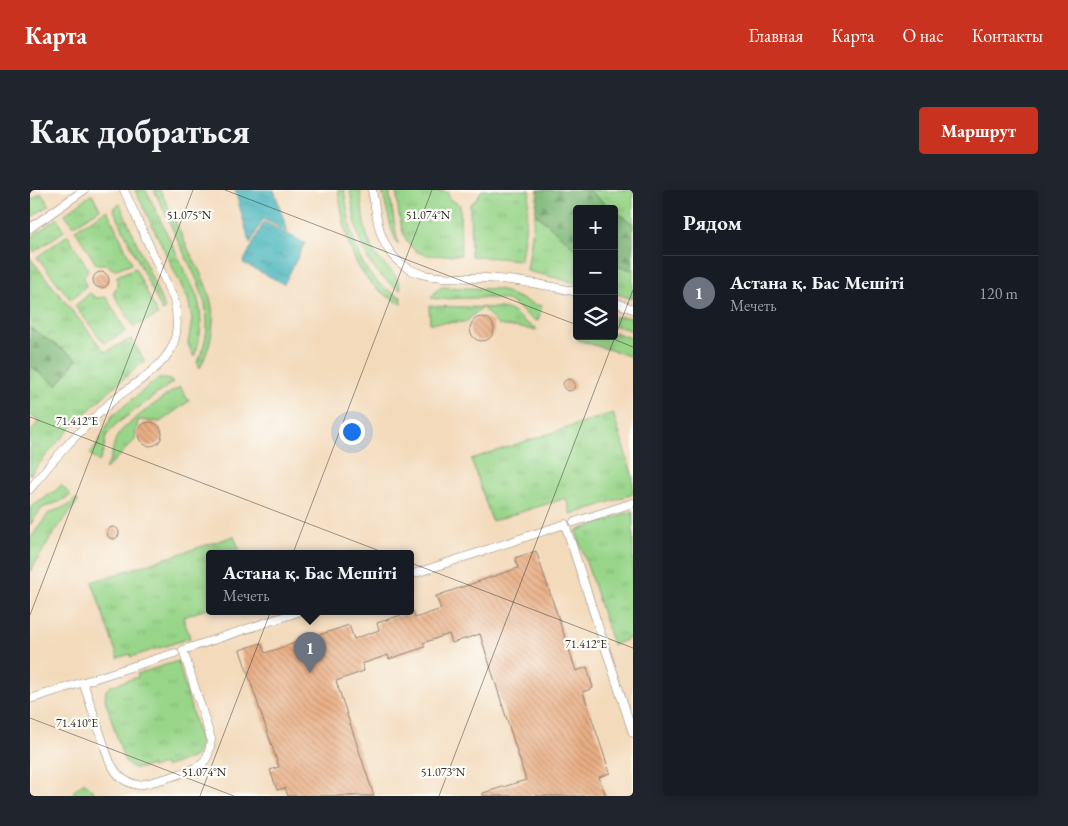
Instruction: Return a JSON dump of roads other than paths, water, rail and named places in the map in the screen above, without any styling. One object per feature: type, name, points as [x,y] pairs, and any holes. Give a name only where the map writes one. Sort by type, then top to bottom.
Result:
[{"type":"lane","points":[[30,228],[84,190]]},
{"type":"lane","points":[[30,489],[71,441],[92,420],[164,359],[175,339],[177,314],[174,300],[124,190]]},
{"type":"lane","points":[[372,190],[379,226],[388,249],[395,259],[414,271],[431,276],[507,280],[548,285],[573,291]]},
{"type":"lane","points":[[618,303],[633,309]]},
{"type":"lane","points":[[574,522],[633,503]]},
{"type":"lane","points":[[414,574],[565,524],[633,733]]},
{"type":"lane","points":[[84,682],[109,760],[114,771],[121,779],[138,785],[193,769],[202,764],[208,756],[211,739],[183,650],[289,615]]},
{"type":"lane","points":[[30,699],[175,654]]},
{"type":"water","points":[[235,190],[274,190],[288,232],[263,219],[250,244]]},
{"type":"water","points":[[264,222],[305,243],[284,284],[243,263]]},
{"type":"place","name":"Астана қ. Бас Мешіті","points":[[310,673]]}]
